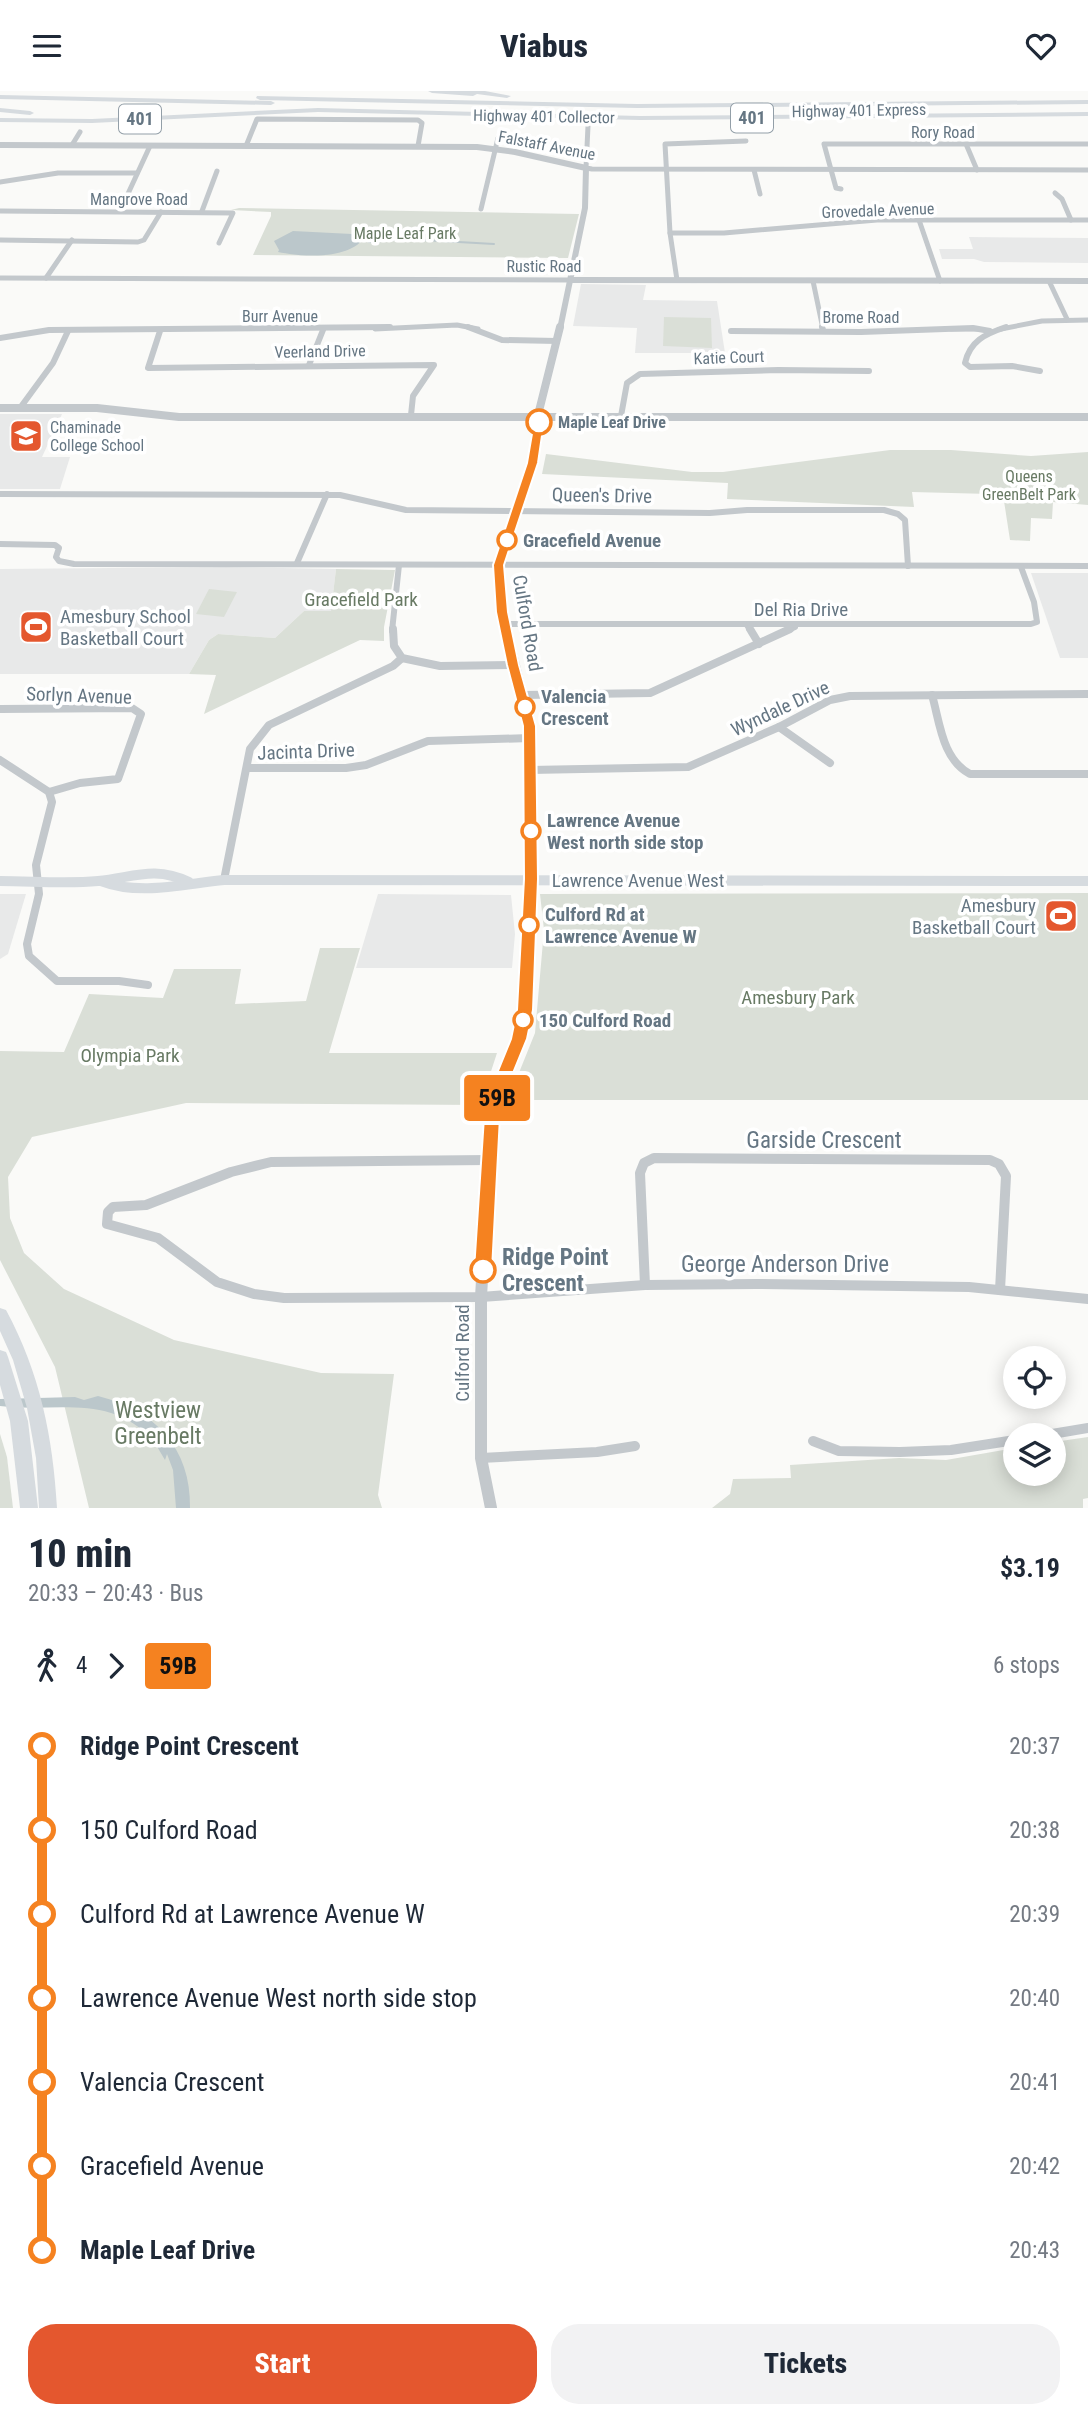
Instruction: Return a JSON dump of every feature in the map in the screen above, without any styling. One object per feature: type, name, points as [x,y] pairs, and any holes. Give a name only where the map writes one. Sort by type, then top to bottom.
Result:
[{"type":"highway","points":[[0,93],[21,91]]},
{"type":"highway","points":[[303,91],[520,104]]},
{"type":"highway","points":[[432,91],[498,95]]},
{"type":"highway","name":"Highway 401 Collector","points":[[467,91],[498,95],[764,101],[1088,100]]},
{"type":"highway","name":"Highway 401 Express","points":[[0,93],[239,103],[636,112],[1088,100]]},
{"type":"highway","name":"Highway 401 Express","points":[[0,93],[755,106],[1088,100]]},
{"type":"highway","points":[[0,109],[239,103]]},
{"type":"highway","points":[[0,109],[97,117],[279,111]]},
{"type":"highway","name":"Highway 401 Collector","points":[[0,120],[104,120],[279,111],[640,118],[1088,116]]},
{"type":"main road","name":"Lawrence Avenue West","points":[[0,881],[101,881],[116,875],[178,874],[189,882]]},
{"type":"main road","name":"Lawrence Avenue West","points":[[101,881],[114,888],[174,887],[189,882],[223,880],[1088,880]]},
{"type":"main road","points":[[0,1315],[28,1382],[29,1508]]},
{"type":"main road","points":[[0,1357],[45,1465],[48,1508]]},
{"type":"street","points":[[246,146],[257,119],[418,120],[422,123],[418,146]]},
{"type":"street","name":"Culford Road","points":[[492,1508],[481,1458],[481,1297],[489,1160],[492,1117],[503,1078],[519,1039],[525,1010],[531,879],[530,738],[523,695],[513,665],[498,565],[537,446],[539,415],[585,208],[588,126]]},
{"type":"street","points":[[72,145],[80,132]]},
{"type":"street","points":[[481,209],[498,138]]},
{"type":"street","points":[[677,280],[670,233],[665,149],[668,143],[746,141]]},
{"type":"street","name":"Rory Road","points":[[831,170],[824,144],[1088,144]]},
{"type":"street","points":[[966,144],[977,170]]},
{"type":"street","name":"Falstaff Avenue","points":[[0,145],[418,146],[495,149],[586,168],[666,170],[1088,170]]},
{"type":"street","points":[[120,211],[150,146]]},
{"type":"street","points":[[754,170],[760,194]]},
{"type":"street","points":[[831,170],[836,188],[841,189]]},
{"type":"street","points":[[202,211],[217,171]]},
{"type":"street","points":[[0,182],[58,173],[136,173]]},
{"type":"street","points":[[1055,193],[1062,199],[1071,220]]},
{"type":"street","name":"Mangrove Road","points":[[0,211],[233,213],[219,243]]},
{"type":"street","points":[[0,240],[72,240],[96,243],[141,241],[161,212]]},
{"type":"street","name":"Grovedale Avenue","points":[[670,233],[718,234],[869,220],[1088,220]]},
{"type":"street","points":[[919,220],[940,281]]},
{"type":"street","points":[[46,278],[72,240]]},
{"type":"street","name":"Rustic Road","points":[[0,278],[1088,281]]},
{"type":"street","points":[[813,281],[823,331]]},
{"type":"street","points":[[1049,281],[1067,319]]},
{"type":"street","name":"Brome Road","points":[[731,331],[973,328],[990,331],[1029,322],[1088,320]]},
{"type":"street","name":"Burr Avenue","points":[[0,338],[44,330],[323,330],[457,325],[475,327],[502,340],[556,341]]},
{"type":"street","points":[[309,365],[323,330]]},
{"type":"street","points":[[20,408],[53,363],[68,331]]},
{"type":"street","name":"Veerland Drive","points":[[160,331],[148,369],[434,365],[414,393],[411,415]]},
{"type":"street","points":[[990,331],[968,350],[966,366],[1012,366],[1040,371]]},
{"type":"street","name":"Katie Court","points":[[621,416],[627,383],[640,374],[778,370],[869,371]]},
{"type":"street","points":[[0,408],[97,408],[180,417],[1088,417]]},
{"type":"street","name":"Queen's Drive","points":[[0,494],[350,495],[393,509],[706,513],[884,510],[897,513],[905,520],[908,566]]},
{"type":"street","points":[[297,563],[327,495]]},
{"type":"street","points":[[0,544],[55,545],[59,548],[56,557],[59,561],[74,564],[1088,566]]},
{"type":"street","points":[[399,565],[392,635],[394,646],[402,658],[440,666],[513,665]]},
{"type":"street","name":"Del Ria Drive","points":[[506,624],[1031,624],[1037,622],[1037,612],[1021,567]]},
{"type":"street","points":[[747,625],[758,643]]},
{"type":"street","points":[[523,695],[650,693],[798,625]]},
{"type":"street","points":[[223,880],[251,745],[269,725],[393,666],[402,658]]},
{"type":"street","name":"Wyndale Drive","points":[[530,770],[679,768],[694,765],[839,698],[1088,694]]},
{"type":"street","points":[[932,695],[951,758],[960,771],[970,774],[1088,774]]},
{"type":"street","name":"Sorlyn Avenue","points":[[0,709],[132,708],[139,711],[141,715],[118,779],[74,784],[49,792]]},
{"type":"street","points":[[779,727],[830,763]]},
{"type":"street","name":"Jacinta Drive","points":[[247,768],[346,768],[366,765],[428,741],[530,738]]},
{"type":"street","points":[[0,760],[49,792],[51,810],[36,865],[39,894],[27,944],[29,956],[38,967],[57,981],[119,981],[148,985]]},
{"type":"street","points":[[142,887],[143,874]]},
{"type":"street","name":"Garside Crescent","points":[[645,1285],[640,1173],[644,1163],[654,1158],[990,1160],[1005,1170],[1006,1182],[1000,1290]]},
{"type":"street","points":[[481,1297],[284,1298],[254,1294],[216,1282],[158,1238],[107,1224],[106,1220],[113,1207],[146,1205],[231,1172],[271,1162],[489,1160]]},
{"type":"street","name":"George Anderson Drive","points":[[481,1297],[645,1285],[936,1285],[1088,1299]]},
{"type":"street","points":[[1066,1432],[1088,1429]]},
{"type":"street","points":[[813,1441],[839,1451],[901,1452],[951,1450],[1003,1442]]},
{"type":"street","points":[[481,1458],[597,1452],[635,1446]]},
{"type":"shaded area","points":[[293,231],[352,234],[364,238],[347,250],[324,255],[278,252],[274,241]]},
{"type":"shaded area","points":[[969,237],[1088,238],[1088,263],[942,259],[939,249],[973,249]]},
{"type":"shaded area","points":[[581,284],[646,285],[643,300],[717,301],[725,353],[635,353],[637,328],[573,326]]},
{"type":"shaded area","name":"Chaminade College School","points":[[0,414],[62,414],[42,457],[70,457],[60,489],[0,489]]},
{"type":"shaded area","points":[[0,569],[336,569],[331,611],[304,611],[275,638],[218,634],[209,640],[189,674],[0,674]]},
{"type":"shaded area","points":[[1031,573],[1088,573],[1088,658],[1060,658]]},
{"type":"shaded area","points":[[0,894],[26,894],[8,954],[0,959]]},
{"type":"shaded area","points":[[378,894],[511,895],[515,934],[512,968],[356,968]]},
{"type":"shaded area","points":[[98,1396],[137,1411],[166,1435],[184,1467],[190,1508],[176,1508],[173,1470],[167,1454],[165,1460],[154,1442],[138,1426],[120,1416],[82,1408],[0,1406],[0,1399],[75,1397],[84,1400]]},
{"type":"green space","name":"Maple Leaf Park","points":[[231,210],[579,214],[568,258],[253,255],[271,212]]},
{"type":"green space","points":[[664,317],[711,318],[712,348],[663,346]]},
{"type":"green space","name":"Queens GreenBelt Park","points":[[890,450],[951,450],[1031,456],[1088,452],[1088,505],[1053,502],[1052,519],[1031,518],[1030,541],[1010,540],[1004,501],[990,494],[912,492],[914,507],[727,499],[728,483],[542,474],[546,454],[692,472],[723,472]]},
{"type":"green space","name":"Gracefield Park","points":[[336,569],[395,570],[384,627],[384,641],[360,640],[204,714],[216,675],[189,674],[209,640],[218,634],[275,638],[304,611],[331,611]]},
{"type":"green space","points":[[209,589],[237,592],[224,617],[196,614]]},
{"type":"green space","name":"Amesbury Park","points":[[1088,893],[1088,1100],[508,1100],[535,1033],[544,930],[540,894]]},
{"type":"green space","points":[[320,948],[360,948],[329,1053],[497,1053],[480,1105],[186,1103],[32,1137],[8,1177],[10,1218],[24,1253],[64,1289],[174,1340],[321,1373],[394,1374],[378,1495],[382,1508],[89,1508],[55,1367],[0,1260],[0,1051],[64,1052],[89,994],[163,998],[174,969],[241,969],[235,1004],[306,1001]]},
{"type":"green space","points":[[0,1434],[7,1457],[13,1508],[0,1508]]},
{"type":"green space","points":[[1088,1437],[1088,1498],[1083,1499],[1083,1508],[712,1508],[730,1494],[733,1479],[791,1478],[790,1465],[899,1458],[946,1460],[1003,1450],[1003,1486],[1066,1486],[1066,1440]]},
{"type":"waterway","points":[[369,242],[405,239],[494,244]]},
{"type":"bus line","name":"59B","points":[[483,1270],[492,1117],[503,1078],[519,1039],[525,1010],[531,879],[530,726],[502,612],[498,565],[533,463],[539,422]]},
{"type":"place","name":"Maple Leaf Drive","points":[[539,422]]},
{"type":"place","name":"Chaminade College School","points":[[26,436]]},
{"type":"place","name":"Gracefield Avenue","points":[[507,540]]},
{"type":"place","name":"Amesbury School Basketball Court","points":[[36,627]]},
{"type":"place","name":"Valencia Crescent","points":[[525,707]]},
{"type":"place","name":"Lawrence Avenue West north side stop","points":[[531,831]]},
{"type":"place","name":"Amesbury Basketball Court","points":[[1061,916]]},
{"type":"place","name":"Culford Rd at Lawrence Avenue W","points":[[529,925]]},
{"type":"place","name":"150 Culford Road","points":[[523,1020]]},
{"type":"place","name":"Ridge Point Crescent","points":[[483,1270]]},
{"type":"park label","name":"Olympia Park","points":[[130,1055]]},
{"type":"park label","name":"Westview Greenbelt","points":[[158,1423]]}]
